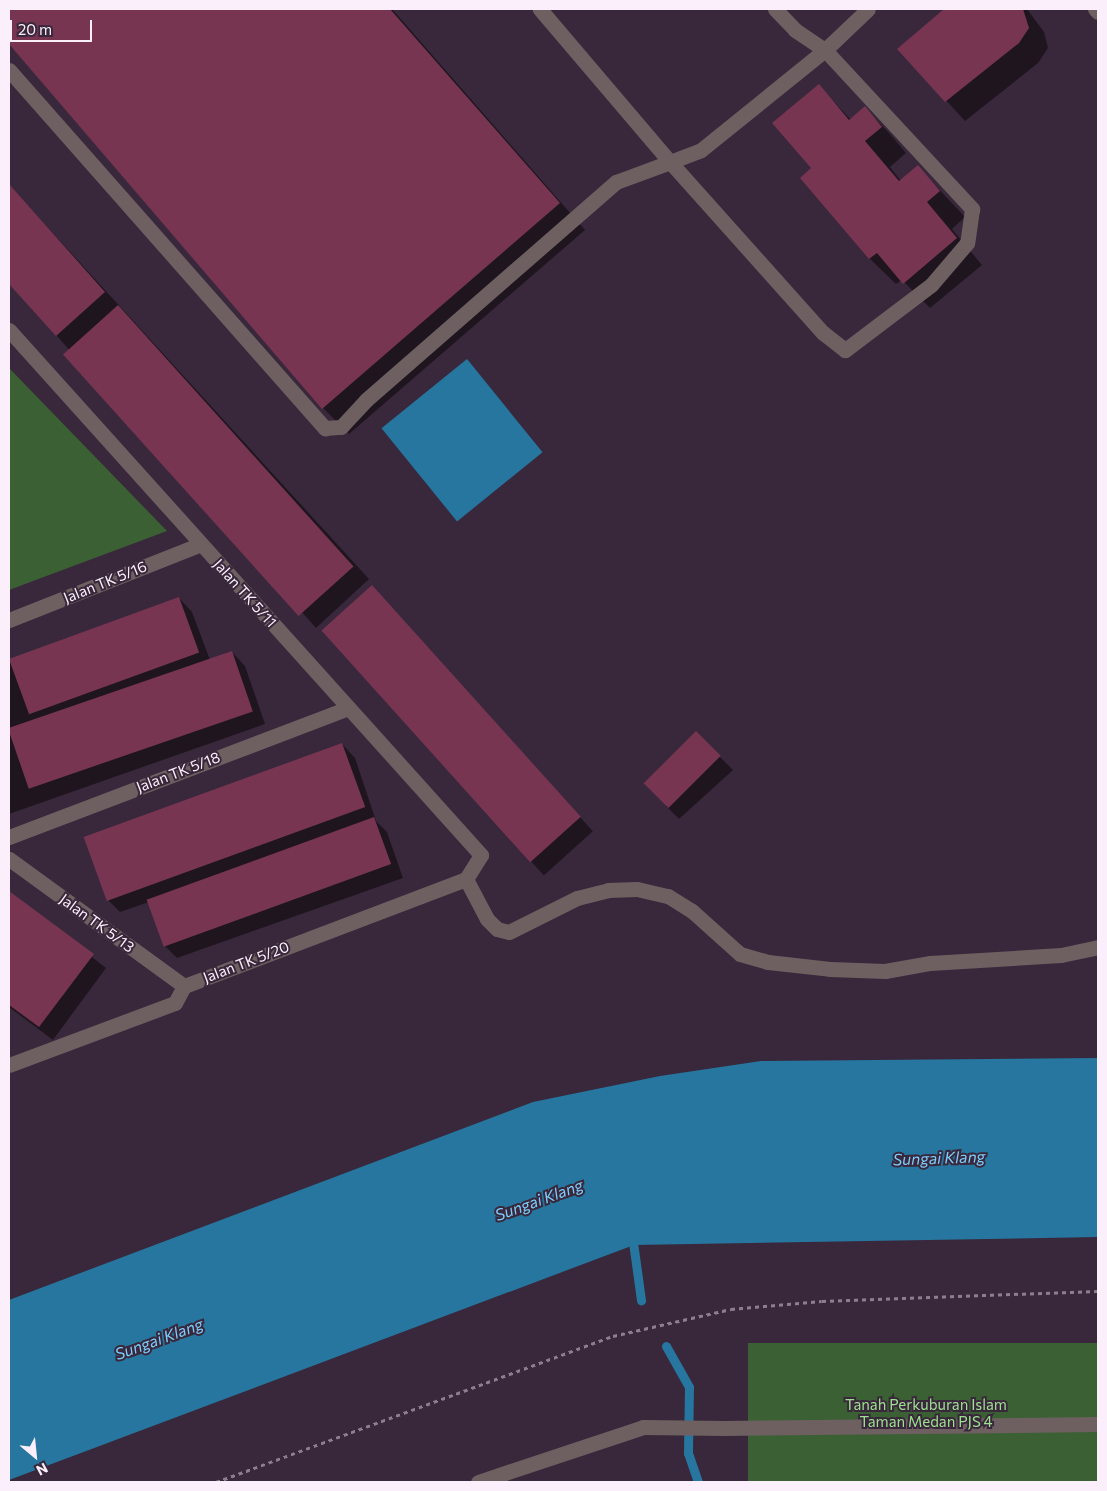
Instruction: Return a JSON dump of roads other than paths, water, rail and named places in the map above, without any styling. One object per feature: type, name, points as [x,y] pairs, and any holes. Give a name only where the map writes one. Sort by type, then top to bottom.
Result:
[{"type":"street","points":[[540,9],[670,162],[823,333],[845,350],[867,337],[931,285],[967,243],[972,209],[825,50],[795,30],[776,9]]},
{"type":"street","points":[[9,70],[325,428],[341,427],[366,400],[616,182],[701,150],[825,50],[868,9]]},
{"type":"street","name":"Jalan TK 5/11","points":[[9,330],[481,856],[466,880]]},
{"type":"street","name":"Jalan TK 5/16","points":[[9,620],[201,544]]},
{"type":"street","name":"Jalan TK 5/18","points":[[9,837],[348,708]]},
{"type":"street","name":"Jalan TK 5/13","points":[[9,859],[184,986]]},
{"type":"street","points":[[466,880],[487,919],[496,929],[509,932],[577,898],[608,890],[637,889],[668,896],[692,911],[740,954],[768,962],[830,969],[885,971],[930,963],[1061,955],[1098,947]]},
{"type":"street","name":"Jalan TK 5/20","points":[[9,1065],[175,1003],[184,986],[466,880]]},
{"type":"street","points":[[478,1482],[643,1427],[725,1428],[1098,1424]]},
{"type":"water","points":[[467,359],[543,452],[457,521],[382,428]]},
{"type":"water","name":"Sungai Klang","points":[[1098,1058],[1098,1237],[634,1245],[9,1480],[9,1300],[533,1102],[660,1076],[761,1061]]},
{"type":"waterway","points":[[632,1235],[641,1300]]},
{"type":"waterway","points":[[666,1346],[689,1387],[688,1453],[698,1482]]},
{"type":"park label","name":"Tanah Perkuburan Islam Taman Medan PJS 4","points":[[926,1412]]}]
